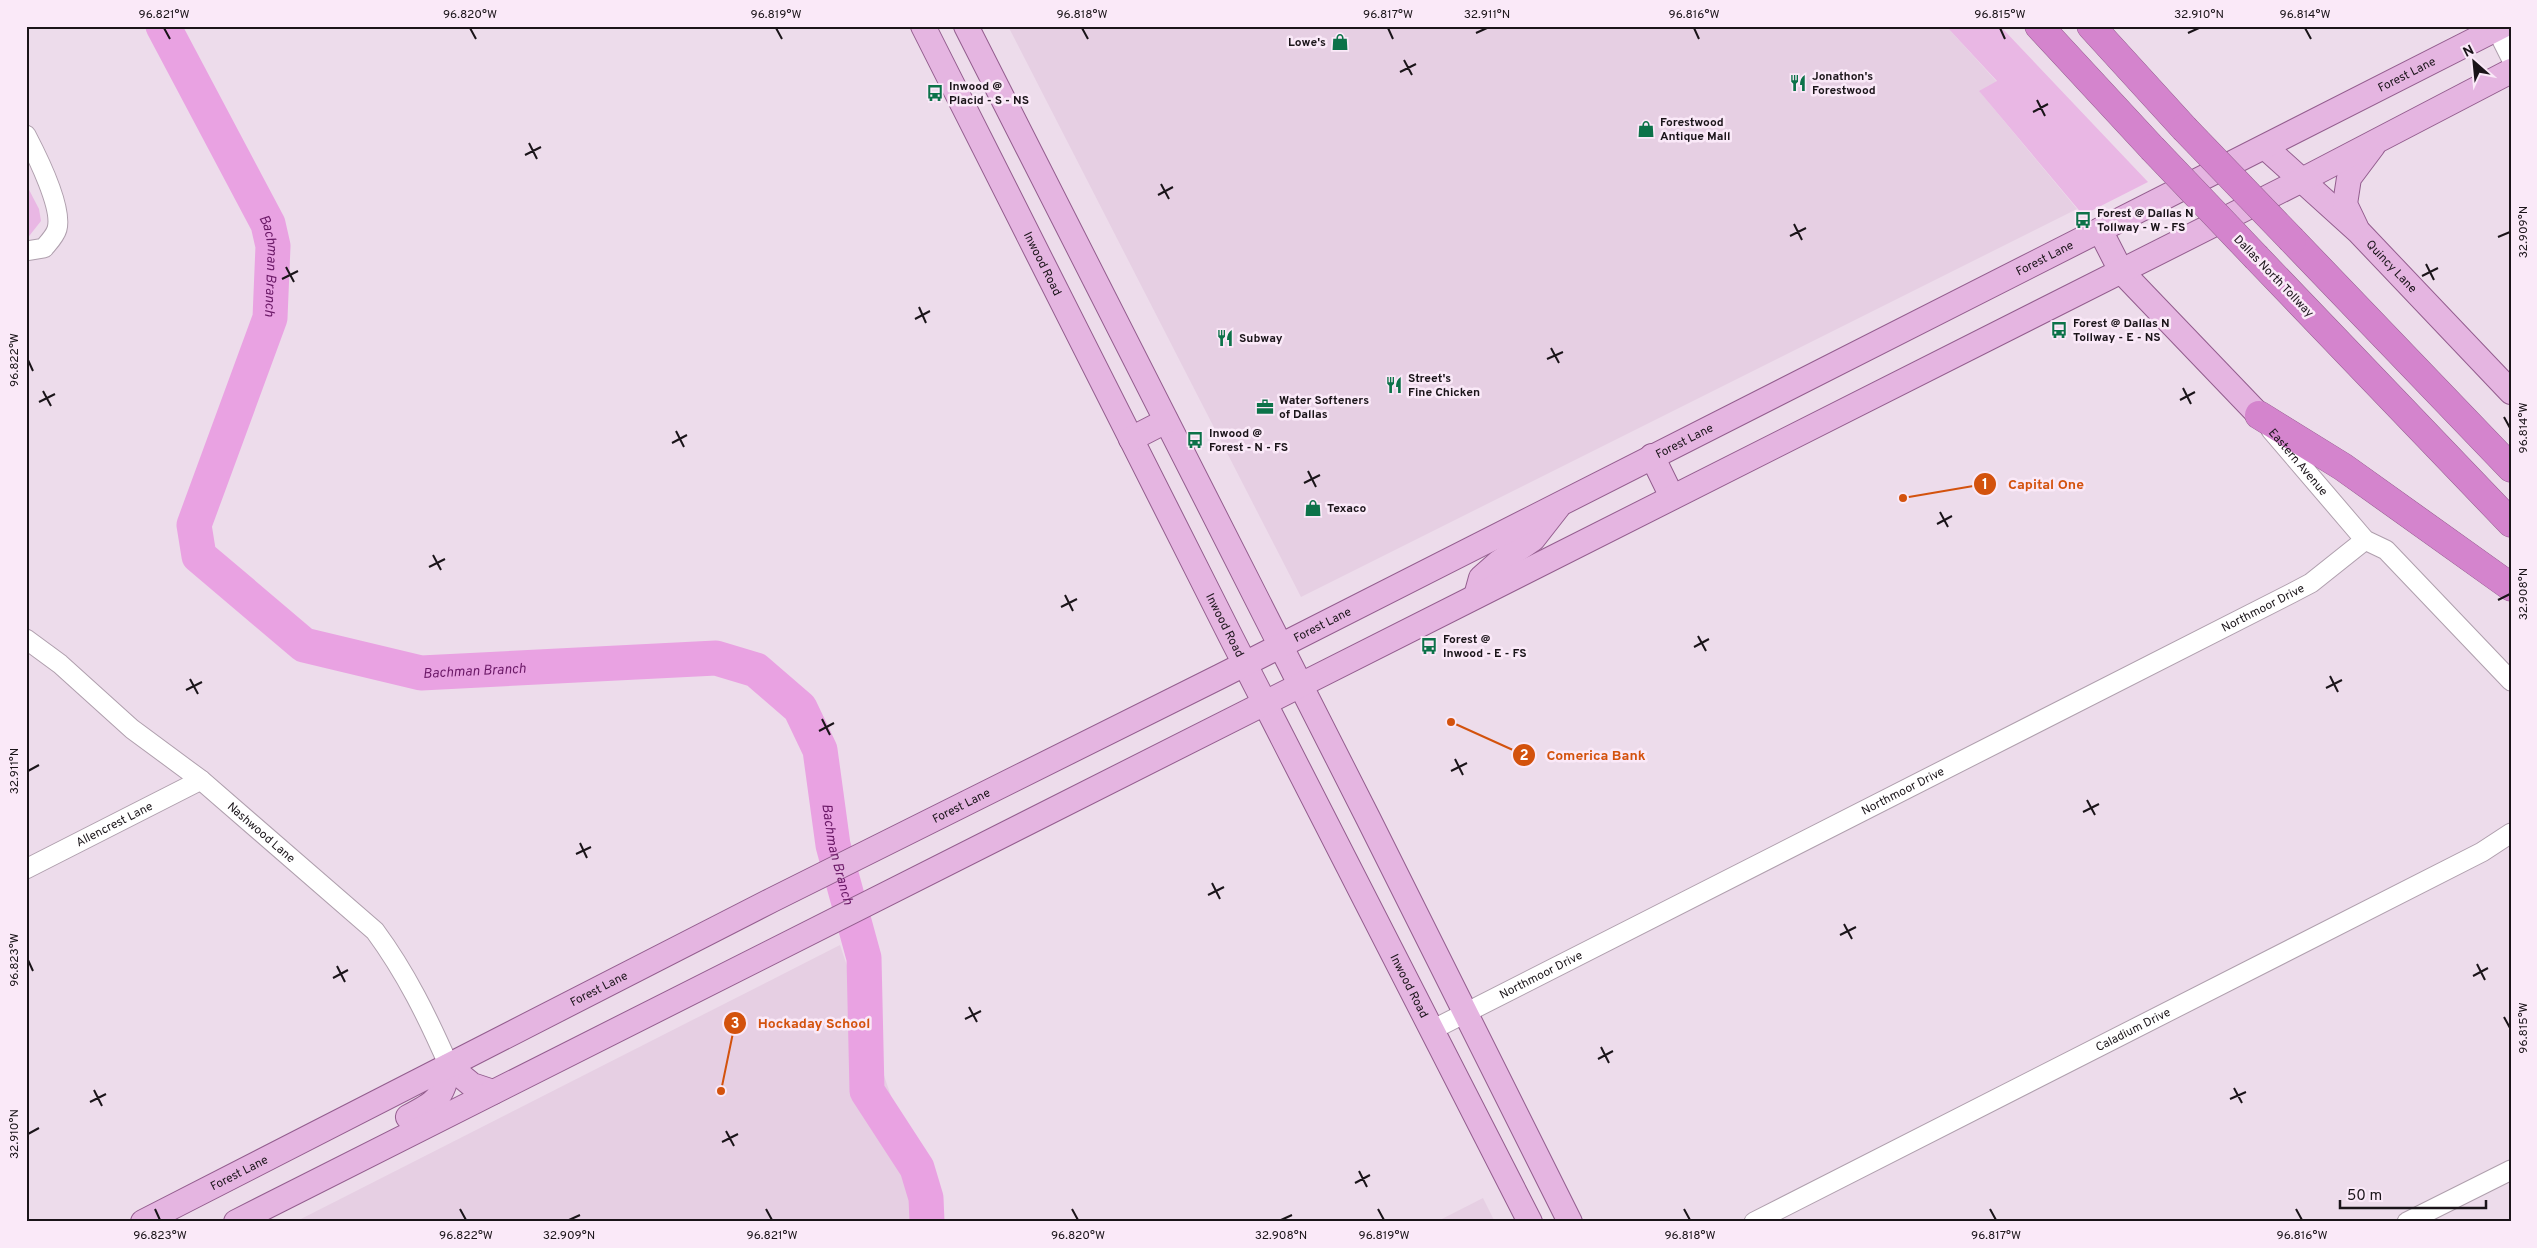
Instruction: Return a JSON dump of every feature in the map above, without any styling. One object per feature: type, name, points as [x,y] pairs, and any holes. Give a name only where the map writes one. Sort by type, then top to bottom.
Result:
[{"type":"highway","name":"Dallas North Tollway","points":[[2039,26],[2256,258],[2511,523]]},
{"type":"highway","points":[[2091,26],[2184,128],[2511,468]]},
{"type":"highway","points":[[2259,415],[2343,467],[2511,587]]},
{"type":"main road","name":"Inwood Road","points":[[923,26],[1245,664],[1530,1222]]},
{"type":"main road","points":[[966,26],[1300,684],[1570,1222]]},
{"type":"main road","name":"Forest Lane","points":[[143,1222],[772,900],[1245,664],[2498,27]]},
{"type":"main road","points":[[236,1222],[2302,180],[2511,71]]},
{"type":"main road","points":[[983,144],[1017,127]]},
{"type":"main road","points":[[2358,231],[2345,204],[2349,178],[2376,141]]},
{"type":"main road","name":"Quincy Lane","points":[[2265,147],[2358,231],[2511,392]]},
{"type":"main road","name":"Eastern Avenue","points":[[2100,230],[2121,271],[2259,415]]},
{"type":"main road","points":[[1131,439],[1166,422]]},
{"type":"main road","points":[[1652,456],[1672,497]]},
{"type":"main road","points":[[1476,596],[1481,578],[1498,563],[1533,539],[1562,502]]},
{"type":"main road","points":[[341,1169],[349,1149],[435,1103],[445,1086],[449,1066],[472,1085],[493,1092]]},
{"type":"street","points":[[2498,27],[2511,58]]},
{"type":"street","points":[[26,135],[52,194],[59,219],[57,232],[44,248],[26,251]]},
{"type":"street","name":"Eastern Avenue","points":[[2259,415],[2365,540],[2386,550],[2511,681]]},
{"type":"street","name":"Northmoor Drive","points":[[1432,1030],[2292,594],[2311,583],[2365,540]]},
{"type":"street","name":"Nashwood Lane","points":[[26,639],[60,664],[132,729],[201,780],[375,931],[395,959],[425,1012],[449,1066]]},
{"type":"street","name":"Allencrest Lane","points":[[26,869],[201,780]]},
{"type":"street","name":"Caladium Drive","points":[[1754,1222],[2482,852],[2511,833]]},
{"type":"street","points":[[2408,1222],[2511,1170]]},
{"type":"shaded area","points":[[1008,26],[1946,26],[1997,82],[1980,92],[2077,209],[1301,597]]},
{"type":"shaded area","points":[[1946,26],[2000,26],[2148,182],[2083,215],[1979,91],[1997,81]]},
{"type":"shaded area","points":[[26,184],[39,209],[41,221],[26,240]]},
{"type":"shaded area","points":[[840,945],[897,1114],[910,1163],[916,1207],[914,1222],[295,1222]]},
{"type":"shaded area","points":[[1483,1198],[1495,1222],[1436,1222]]},
{"type":"waterway","name":"Bachman Branch","points":[[163,26],[268,224],[273,246],[270,318],[194,525],[199,556],[304,645],[421,673],[716,658],[756,670],[800,708],[820,750],[833,845],[864,958],[867,1091],[917,1168],[926,1198],[927,1222]]},
{"type":"place","name":"Lowe's","points":[[1340,42]]},
{"type":"place","name":"Jonathon's Forestwood","points":[[1798,83]]},
{"type":"place","name":"Inwood @ Placid - S - NS","points":[[935,93]]},
{"type":"place","name":"Forestwood Antique Mall","points":[[1646,129]]},
{"type":"place","name":"Forest @ Dallas N Tollway - W - FS","points":[[2083,220]]},
{"type":"place","name":"Forest @ Dallas N Tollway - E - NS","points":[[2059,330]]},
{"type":"place","name":"Subway","points":[[1225,338]]},
{"type":"place","name":"Street's Fine Chicken","points":[[1394,385]]},
{"type":"place","name":"Water Softeners of Dallas","points":[[1265,407]]},
{"type":"place","name":"Inwood @ Forest - N - FS","points":[[1195,440]]},
{"type":"place","name":"Capital One","points":[[1903,498]]},
{"type":"place","name":"Texaco","points":[[1313,508]]},
{"type":"place","name":"Forest @ Inwood - E - FS","points":[[1429,646]]},
{"type":"place","name":"Comerica Bank","points":[[1451,722]]},
{"type":"place","name":"Hockaday School","points":[[721,1091]]}]
